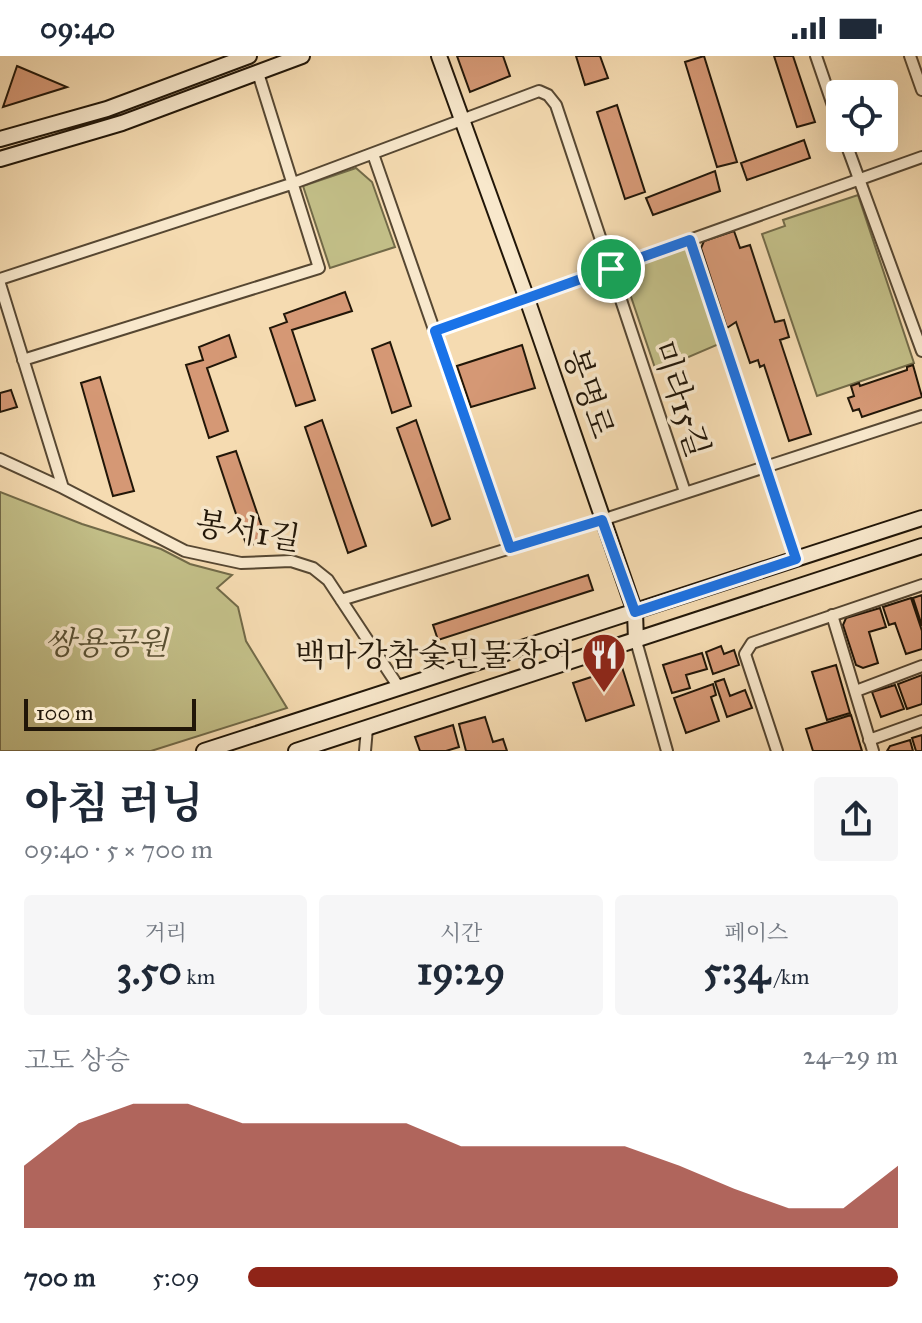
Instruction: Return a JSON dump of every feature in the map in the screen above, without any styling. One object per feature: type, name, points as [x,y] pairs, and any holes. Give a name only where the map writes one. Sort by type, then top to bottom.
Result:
[{"type":"main road","points":[[0,139],[107,109],[249,56]]},
{"type":"main road","points":[[0,159],[122,123],[302,56]]},
{"type":"main road","name":"봉명로","points":[[439,56],[635,612],[636,641]]},
{"type":"main road","points":[[204,751],[922,518]]},
{"type":"main road","points":[[296,751],[922,546]]},
{"type":"street","points":[[816,56],[826,85]]},
{"type":"street","points":[[910,56],[922,90]]},
{"type":"street","points":[[23,360],[319,268],[258,73]]},
{"type":"street","name":"미라15길","points":[[0,281],[291,184],[539,91],[548,95],[556,105],[685,492]]},
{"type":"street","points":[[849,152],[922,351]]},
{"type":"street","points":[[373,154],[510,548]]},
{"type":"street","points":[[435,331],[922,157]]},
{"type":"street","points":[[690,240],[796,559]]},
{"type":"street","points":[[0,281],[63,488]]},
{"type":"street","points":[[341,600],[602,520],[922,416]]},
{"type":"street","name":"봉서1길","points":[[0,459],[185,551],[241,563],[291,561],[313,568],[328,580],[398,686]]},
{"type":"street","points":[[777,751],[745,654],[752,643],[922,585]]},
{"type":"street","points":[[832,615],[871,746],[922,721]]},
{"type":"street","points":[[636,641],[667,751]]},
{"type":"street","points":[[856,691],[922,666]]},
{"type":"street","points":[[365,751],[367,728]]},
{"type":"green space","points":[[356,168],[372,182],[395,247],[330,268],[303,186]]},
{"type":"green space","points":[[858,195],[914,363],[817,396],[762,234],[785,226],[783,220]]},
{"type":"green space","points":[[681,247],[688,251],[719,344],[656,371],[623,273],[625,266]]},
{"type":"green space","name":"쌍용공원","points":[[0,492],[82,524],[161,549],[190,564],[232,575],[217,588],[238,607],[246,641],[287,708],[151,751],[0,751]]},
{"type":"building","points":[[457,56],[503,56],[510,76],[470,92]]},
{"type":"building","points":[[576,56],[600,56],[608,78],[585,85]]},
{"type":"building","points":[[704,56],[737,162],[717,167],[685,62]]},
{"type":"building","points":[[774,56],[793,56],[815,122],[797,127]]},
{"type":"building","points":[[17,66],[67,87],[3,107]]},
{"type":"building","points":[[617,105],[645,192],[625,199],[597,112]]},
{"type":"building","points":[[804,140],[810,158],[747,180],[741,163]]},
{"type":"building","points":[[715,171],[720,191],[653,215],[646,198]]},
{"type":"building","points":[[734,231],[740,248],[750,245],[775,322],[784,320],[789,337],[780,340],[811,434],[789,441],[764,365],[760,367],[758,360],[750,363],[736,322],[727,328],[701,248],[704,241]]},
{"type":"building","points":[[345,292],[352,311],[292,330],[315,400],[296,406],[270,328],[287,322],[284,314]]},
{"type":"building","points":[[229,335],[236,357],[207,368],[228,431],[209,438],[186,365],[203,360],[199,347]]},
{"type":"building","points":[[390,342],[411,406],[392,413],[372,349]]},
{"type":"building","points":[[522,345],[535,388],[471,407],[457,366]]},
{"type":"building","points":[[913,365],[922,397],[862,417],[859,409],[853,411],[848,398],[854,396],[851,386],[859,383],[860,386],[907,370]]},
{"type":"building","points":[[100,377],[134,491],[113,496],[81,383]]},
{"type":"building","points":[[11,390],[17,407],[0,412],[0,393]]},
{"type":"building","points":[[322,420],[366,546],[348,553],[305,427]]},
{"type":"building","points":[[416,420],[450,519],[432,526],[397,428]]},
{"type":"building","points":[[236,451],[266,539],[247,547],[217,457]]},
{"type":"building","points":[[588,575],[593,590],[438,640],[433,625]]},
{"type":"building","points":[[922,595],[922,626],[913,598]]},
{"type":"building","points":[[911,598],[922,631],[922,649],[906,654],[895,623],[889,625],[883,607]]},
{"type":"building","points":[[880,608],[886,627],[869,632],[878,663],[863,668],[856,665],[843,625],[846,618]]},
{"type":"building","points":[[721,646],[724,654],[734,650],[739,665],[713,674],[706,652]]},
{"type":"building","points":[[702,653],[707,669],[686,675],[690,688],[672,693],[663,665]]},
{"type":"building","points":[[836,665],[850,713],[827,720],[812,672]]},
{"type":"building","name":"백마강참숯민물장어","points":[[622,667],[634,705],[586,721],[573,683]]},
{"type":"building","points":[[922,675],[922,704],[907,709],[898,684]]},
{"type":"building","points":[[724,679],[730,696],[745,690],[752,708],[727,717],[715,682]]},
{"type":"building","points":[[713,684],[716,695],[711,697],[719,721],[686,733],[674,698]]},
{"type":"building","points":[[895,685],[904,709],[881,717],[872,692]]},
{"type":"building","points":[[851,715],[862,751],[813,751],[806,729]]},
{"type":"building","points":[[485,717],[493,742],[503,739],[507,751],[466,751],[459,724]]},
{"type":"building","points":[[453,725],[459,747],[446,751],[420,751],[415,737]]},
{"type":"building","points":[[922,735],[922,751],[916,751],[912,738]]},
{"type":"building","points":[[910,740],[913,751],[887,751],[890,746]]},
{"type":"place","name":"백마강참숯민물장어","points":[[604,694]]},
{"type":"route","points":[[690,240],[796,559],[635,612],[602,520],[510,548],[435,331],[611,269],[690,240]]}]
